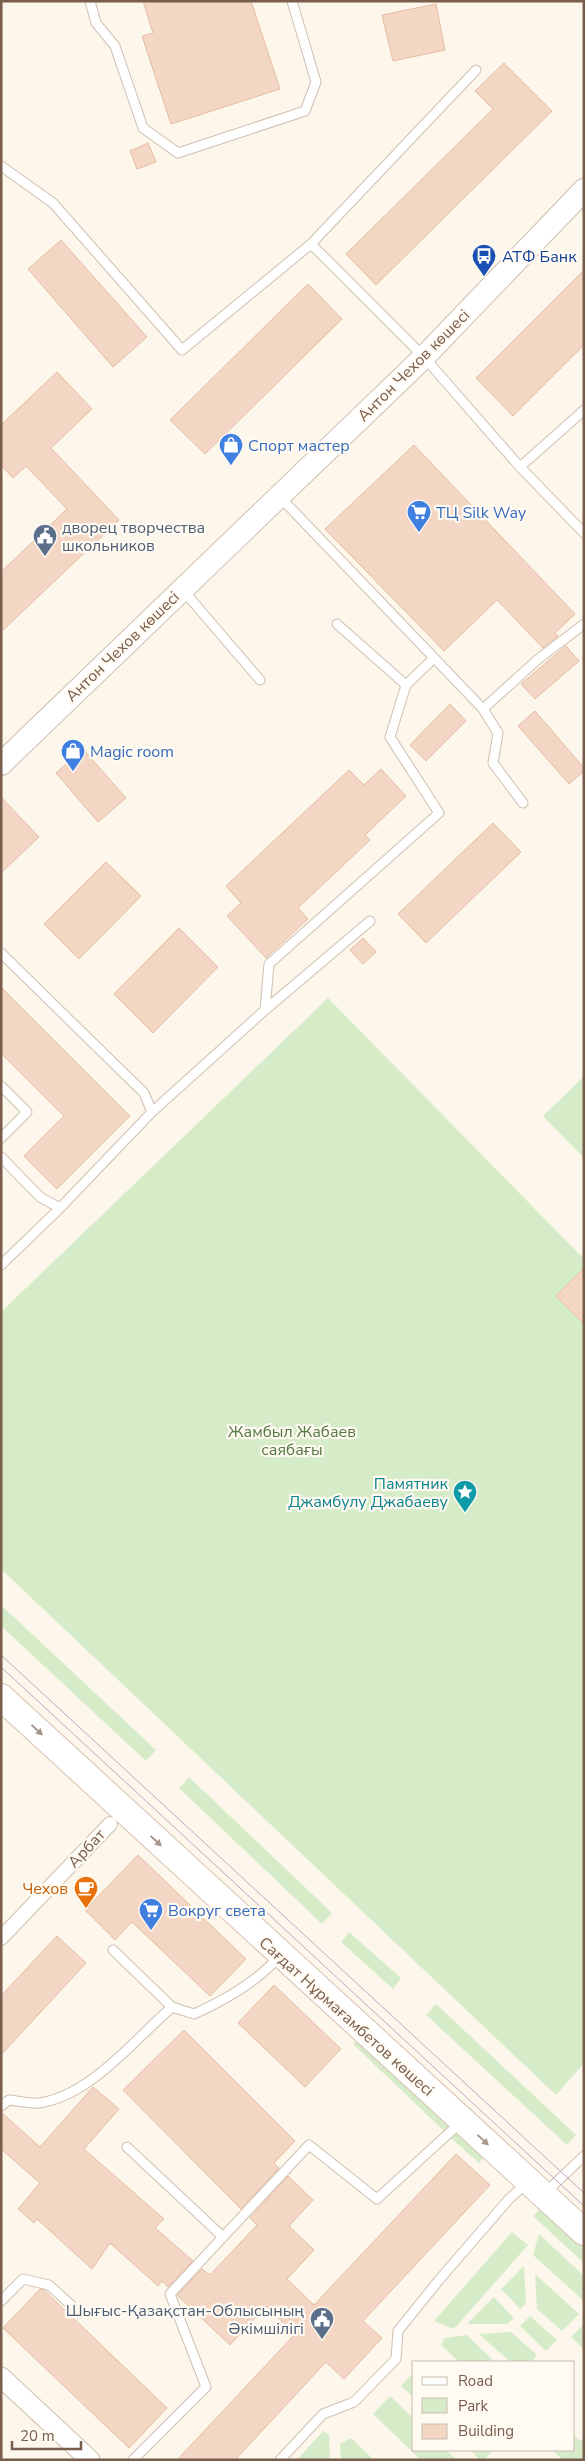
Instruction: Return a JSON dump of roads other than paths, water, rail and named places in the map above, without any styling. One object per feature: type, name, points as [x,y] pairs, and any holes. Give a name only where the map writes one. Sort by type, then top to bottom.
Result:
[{"type":"main road","name":"Сағдат Нұрмағамбетов көшесі","points":[[1,1697],[584,2232]]},
{"type":"street","name":"Антон Чехов көшесі","points":[[1,764],[424,357],[584,190]]},
{"type":"street","name":"Арбат","points":[[1,1938],[110,1824]]},
{"type":"street","points":[[1,2377],[90,2460]]},
{"type":"lane","points":[[90,1],[96,23],[115,46],[143,128],[178,153],[305,111],[316,82],[292,1]]},
{"type":"lane","points":[[1,166],[53,203],[182,350],[311,244],[476,70]]},
{"type":"lane","points":[[311,244],[424,357],[520,467],[584,533]]},
{"type":"lane","points":[[520,467],[584,410]]},
{"type":"lane","points":[[279,496],[433,659],[483,709],[498,733],[493,763],[523,803]]},
{"type":"lane","points":[[182,589],[260,680]]},
{"type":"lane","points":[[337,624],[406,685]]},
{"type":"lane","points":[[483,709],[538,660],[584,624]]},
{"type":"lane","points":[[265,1010],[269,964],[439,813],[390,737],[406,685],[433,659]]},
{"type":"lane","points":[[1,1265],[60,1208],[152,1112],[265,1010],[370,922]]},
{"type":"lane","points":[[1,954],[144,1093],[152,1112]]},
{"type":"lane","points":[[1,1086],[26,1112],[1,1138]]},
{"type":"lane","points":[[1,1157],[40,1197],[60,1208]]},
{"type":"lane","points":[[113,1950],[172,2007],[194,2014],[217,2004],[267,1970],[280,1955]]},
{"type":"lane","points":[[1,2106],[9,2100],[39,2103],[71,2093],[96,2078],[172,2007]]},
{"type":"lane","points":[[133,2460],[206,2387],[170,2294],[309,2145],[377,2199],[462,2121]]},
{"type":"lane","points":[[127,2146],[223,2237]]},
{"type":"lane","points":[[280,2460],[323,2414],[354,2402],[396,2360],[398,2331],[439,2280],[510,2199],[535,2188],[584,2156]]},
{"type":"lane","points":[[1,2301],[23,2279],[49,2285],[71,2305]]},
{"type":"tram line","points":[[1,1655],[584,2193]]},
{"type":"tram line","points":[[1,1667],[584,2206]]},
{"type":"place","name":"АТФ Банк","points":[[484,277]]},
{"type":"place","name":"Спорт мастер","points":[[231,466]]},
{"type":"place","name":"ТЦ Silk Way","points":[[419,533]]},
{"type":"place","name":"дворец творчества школьников","points":[[45,557]]},
{"type":"place","name":"Magic room","points":[[73,772]]},
{"type":"place","name":"Памятник Джамбулу Джабаеву","points":[[465,1513]]},
{"type":"place","name":"Чехов","points":[[86,1909]]},
{"type":"place","name":"Вокруг света","points":[[151,1931]]},
{"type":"place","name":"Шығыс-Қазақстан-Облысының Әкімшілігі","points":[[322,2340]]},
{"type":"park label","name":"Жамбыл Жабаев саябағы","points":[[292,1440]]}]
